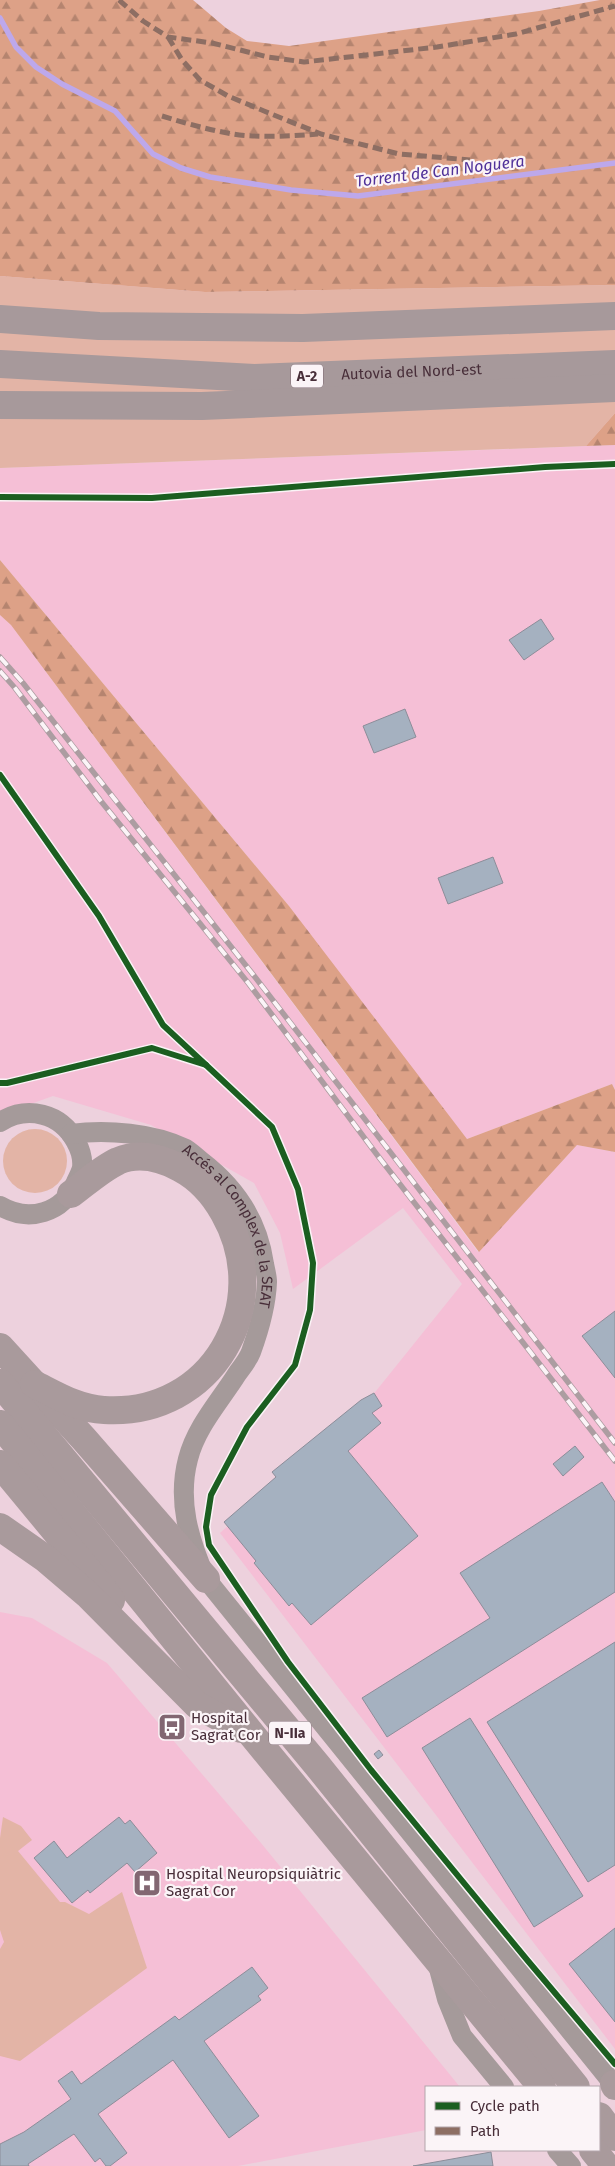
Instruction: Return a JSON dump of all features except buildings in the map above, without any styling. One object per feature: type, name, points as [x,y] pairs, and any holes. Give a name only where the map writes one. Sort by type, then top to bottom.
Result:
[{"type":"highway","points":[[0,302],[252,327]]},
{"type":"highway","points":[[0,319],[99,326],[303,328],[615,316]]},
{"type":"highway","name":"Autovia del Nord-est","points":[[0,364],[254,378],[615,364]]},
{"type":"highway","points":[[0,406],[202,406],[615,388]]},
{"type":"highway","points":[[0,395],[202,406]]},
{"type":"highway","points":[[34,1384],[69,1402],[102,1410],[146,1408],[164,1401],[184,1391],[210,1370],[224,1349],[235,1324],[242,1296],[243,1260],[232,1226],[221,1206],[205,1187],[188,1172],[165,1160],[143,1156],[119,1161],[71,1194]]},
{"type":"highway","points":[[0,1347],[84,1439],[206,1579]]},
{"type":"highway","name":"N-IIa","points":[[0,1382],[323,1773],[575,2086]]},
{"type":"highway","name":"N-IIa","points":[[0,1424],[253,1736],[541,2086]]},
{"type":"highway","points":[[0,1464],[100,1584],[153,1662]]},
{"type":"highway","points":[[0,1527],[46,1559],[87,1594],[197,1705],[253,1736]]},
{"type":"highway","points":[[600,2117],[615,2137]]},
{"type":"highway","points":[[594,2151],[606,2166]]},
{"type":"street","points":[[0,1122],[12,1116],[34,1113],[56,1120],[71,1134],[81,1156],[82,1168],[71,1194],[62,1204],[50,1211],[36,1215],[22,1215],[0,1206]]},
{"type":"street","name":"Accés al Complex de la SEAT","points":[[71,1134],[87,1132],[125,1133],[158,1140],[186,1150],[228,1185],[248,1210],[262,1248],[267,1281],[261,1320],[250,1354],[204,1422],[188,1458],[183,1489],[186,1522],[194,1551],[206,1579],[615,2086]]},
{"type":"street","points":[[436,1958],[447,1999],[462,2036],[503,2086]]},
{"type":"street","points":[[558,2151],[571,2166]]},
{"type":"shaded area","points":[[0,276],[205,292],[615,285],[615,413],[586,446],[0,468]]},
{"type":"shaded area","points":[[615,445],[615,1090],[612,1084],[467,1139],[365,1014],[289,906],[0,560],[0,468]]},
{"type":"shaded area","points":[[0,615],[11,625],[478,1252],[577,1145],[615,1152],[615,2049],[220,1533],[376,1391],[462,1284],[403,1208],[293,1289],[280,1233],[254,1183],[151,1125],[53,1096],[0,1115]]},
{"type":"shaded area","points":[[29,1129],[41,1129],[58,1138],[65,1149],[67,1161],[65,1173],[58,1184],[41,1193],[29,1193],[17,1188],[8,1179],[3,1167],[3,1155],[8,1143],[17,1134]]},
{"type":"shaded area","name":"Hospital Neuropsiquiàtric Sagrat Cor","points":[[0,1612],[32,1618],[107,1663],[261,1843],[459,2086],[425,2086],[425,2130],[238,2166],[0,2166]]},
{"type":"shaded area","points":[[3,1817],[21,1826],[32,1840],[18,1851],[60,1902],[65,1902],[89,1914],[122,1892],[147,1968],[20,2061],[0,2056],[0,1949],[4,1942],[0,1930],[0,1838]]},
{"type":"green space","points":[[0,0],[193,0],[226,28],[247,41],[289,46],[539,11],[600,0],[615,0],[615,285],[205,292],[0,276]]},
{"type":"green space","points":[[615,413],[615,445],[586,446]]},
{"type":"green space","points":[[0,560],[289,906],[467,1139],[612,1084],[615,1090],[615,1152],[577,1145],[479,1252],[11,625],[0,615]]},
{"type":"waterway","name":"Torrent de Can Noguera","points":[[0,18],[16,47],[36,67],[62,84],[115,111],[153,154],[181,168],[210,177],[291,190],[358,196],[615,163]]},
{"type":"railway","points":[[0,657],[23,683],[255,977],[615,1443]]},
{"type":"railway","points":[[0,671],[100,800],[249,984],[378,1156],[615,1461]]},
{"type":"marked path","points":[[119,0],[143,21],[168,37],[212,43],[268,57],[304,62],[437,47],[516,34],[615,6]]},
{"type":"marked path","points":[[168,37],[182,60],[200,80],[228,96],[264,111],[321,134],[399,154],[470,160]]},
{"type":"marked path","points":[[162,116],[206,128],[242,135],[318,134]]},
{"type":"cycle path","points":[[0,497],[152,498],[545,467],[615,464]]},
{"type":"cycle path","points":[[0,775],[99,916],[163,1025],[206,1065],[152,1048],[7,1083],[0,1083]]},
{"type":"cycle path","points":[[206,1065],[272,1127],[298,1189],[313,1263],[310,1310],[295,1365],[247,1427],[211,1495],[206,1527],[209,1545],[288,1662],[371,1770],[615,2064]]},
{"type":"place","name":"Hospital Sagrat Cor","points":[[172,1727]]},
{"type":"place","name":"Hospital Neuropsiquiàtric Sagrat Cor","points":[[147,1883]]}]
